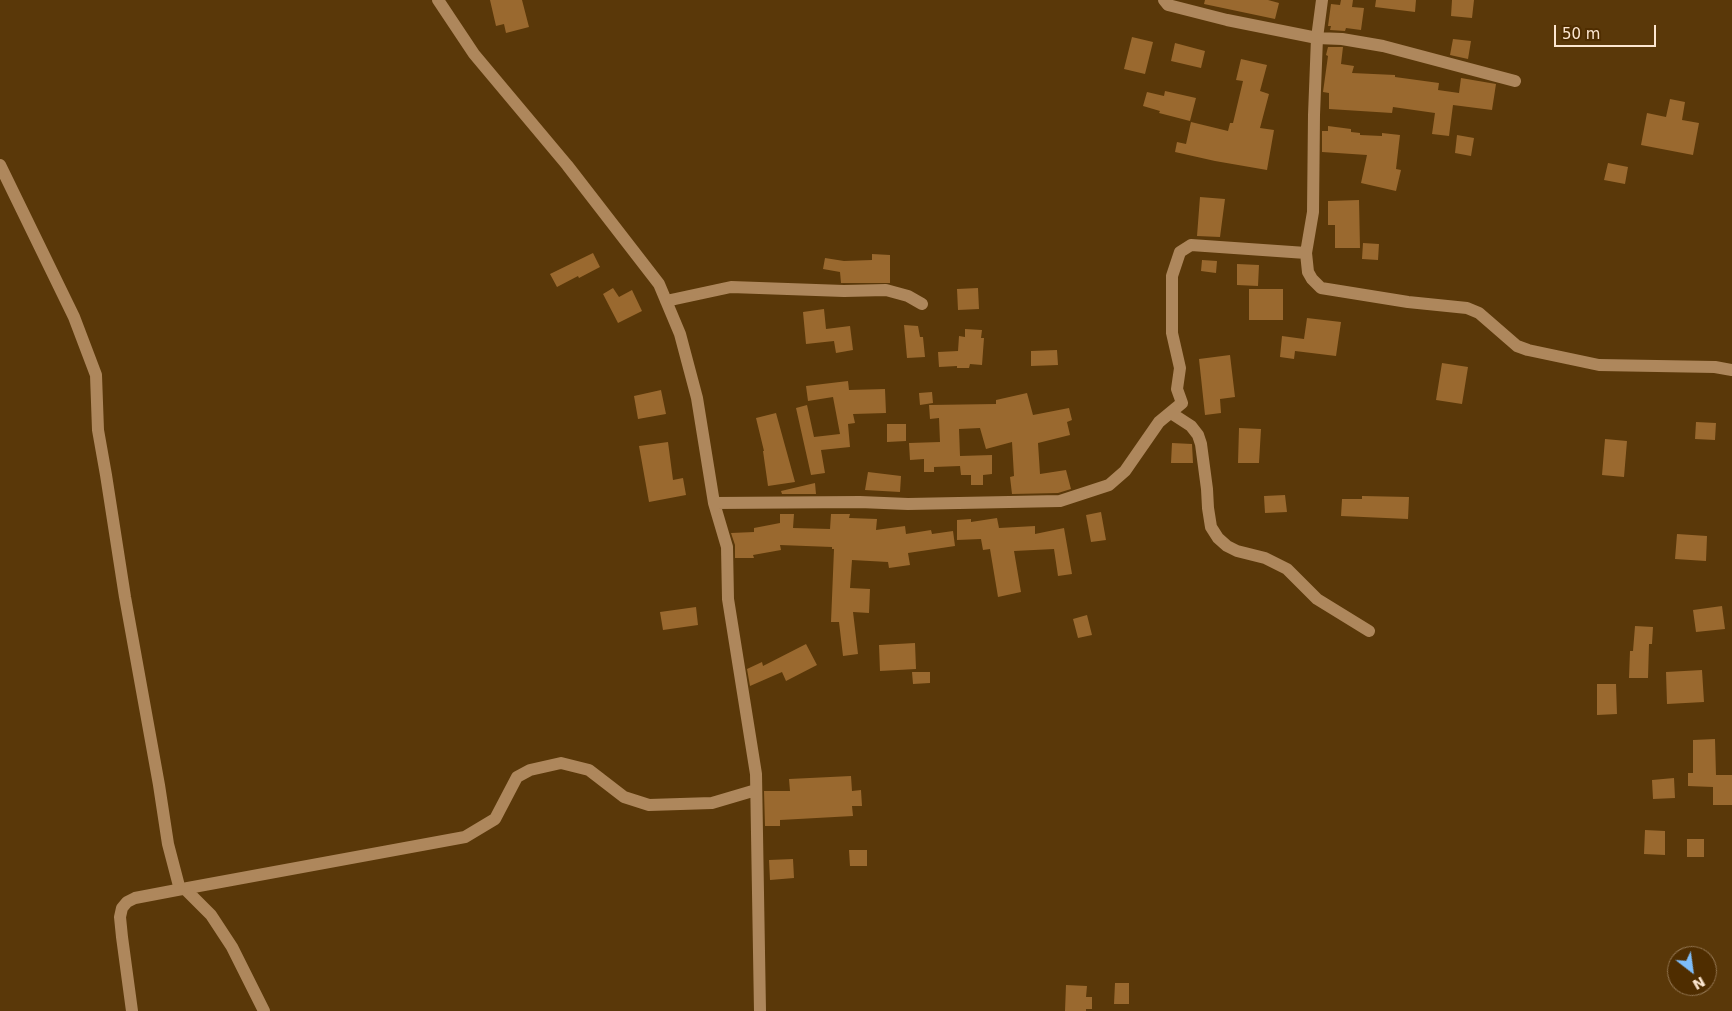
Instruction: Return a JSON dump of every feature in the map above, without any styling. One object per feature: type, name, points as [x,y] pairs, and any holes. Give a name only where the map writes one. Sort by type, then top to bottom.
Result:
[{"type":"street","points":[[438,0],[474,54],[567,165],[659,284],[680,334],[697,398],[714,503],[727,547],[728,599],[756,774],[760,1011]]},
{"type":"street","points":[[1164,0],[1168,6],[1227,20],[1317,38],[1342,39],[1383,46],[1515,81]]},
{"type":"street","points":[[1322,0],[1317,38],[1313,212],[1306,253],[1308,272],[1321,288],[1408,302],[1467,308],[1479,314],[1517,346],[1600,365],[1715,367],[1732,370]]},
{"type":"street","points":[[0,165],[74,317],[96,375],[98,430],[125,597],[168,844],[179,886],[181,890],[211,915],[232,947],[264,1011]]},
{"type":"street","points":[[714,503],[860,502],[908,504],[1060,501],[1109,485],[1125,471],[1158,422],[1182,403],[1177,388],[1180,368],[1172,334],[1172,276],[1180,252],[1191,245],[1306,253]]},
{"type":"street","points":[[666,301],[731,287],[844,291],[886,290],[908,296],[922,304]]},
{"type":"street","points":[[1171,413],[1191,426],[1198,435],[1201,444],[1208,508],[1212,527],[1218,538],[1226,546],[1237,551],[1265,558],[1287,569],[1316,599],[1369,632]]},
{"type":"street","points":[[132,1011],[120,917],[122,908],[127,902],[135,898],[465,837],[495,819],[517,777],[530,770],[561,763],[589,770],[624,797],[649,805],[712,803],[756,790]]},
{"type":"building","points":[[490,0],[522,0],[529,27],[506,33],[504,24],[496,26]]},
{"type":"building","points":[[1205,0],[1268,0],[1279,3],[1275,19],[1204,4]]},
{"type":"building","points":[[1341,0],[1353,0],[1352,7],[1364,8],[1361,30],[1346,28],[1345,31],[1330,30],[1331,26],[1328,26],[1331,4],[1340,5]]},
{"type":"building","points":[[1376,0],[1416,0],[1415,12],[1375,7]]},
{"type":"building","points":[[1452,0],[1474,0],[1472,18],[1451,16]]},
{"type":"building","points":[[1132,37],[1153,42],[1145,74],[1124,69]]},
{"type":"building","points":[[1453,39],[1471,41],[1468,59],[1450,55]]},
{"type":"building","points":[[1175,43],[1205,51],[1201,68],[1171,61]]},
{"type":"building","points":[[1328,47],[1343,47],[1341,64],[1354,66],[1352,73],[1395,75],[1395,77],[1439,83],[1438,90],[1459,93],[1461,78],[1496,84],[1492,110],[1453,105],[1449,136],[1432,134],[1435,113],[1393,107],[1392,113],[1329,109],[1329,93],[1323,92]]},
{"type":"building","points":[[1241,59],[1267,65],[1260,91],[1269,94],[1260,128],[1274,130],[1267,170],[1175,152],[1177,142],[1186,144],[1191,122],[1228,131],[1230,123],[1233,123],[1243,81],[1236,80]]},
{"type":"building","points":[[1165,91],[1196,98],[1190,121],[1159,113],[1160,111],[1143,106],[1147,92],[1164,96]]},
{"type":"building","points":[[1670,99],[1685,102],[1682,120],[1699,123],[1693,155],[1641,145],[1647,113],[1666,117]]},
{"type":"building","points":[[1328,126],[1351,129],[1351,132],[1360,133],[1360,135],[1382,136],[1382,133],[1400,135],[1396,169],[1401,170],[1396,191],[1361,183],[1367,155],[1322,152],[1322,131],[1328,131]]},
{"type":"building","points":[[1457,135],[1474,138],[1471,156],[1455,153]]},
{"type":"building","points":[[1608,163],[1628,167],[1625,184],[1604,180]]},
{"type":"building","points":[[1200,197],[1225,199],[1220,237],[1197,236]]},
{"type":"building","points":[[1359,200],[1360,248],[1335,248],[1335,225],[1328,225],[1328,201]]},
{"type":"building","points":[[1363,243],[1379,244],[1378,260],[1362,259]]},
{"type":"building","points":[[593,253],[600,267],[557,287],[550,274]]},
{"type":"building","points":[[872,254],[890,255],[890,283],[841,283],[840,272],[823,269],[825,258],[844,261],[872,260]]},
{"type":"building","points":[[1202,260],[1217,261],[1216,273],[1201,271]]},
{"type":"building","points":[[1237,264],[1259,265],[1258,286],[1237,285]]},
{"type":"building","points":[[613,288],[619,297],[632,290],[642,311],[618,323],[603,294]]},
{"type":"building","points":[[978,288],[979,309],[958,310],[957,289]]},
{"type":"building","points":[[1249,289],[1283,289],[1283,320],[1249,320]]},
{"type":"building","points":[[824,309],[826,329],[850,326],[853,350],[836,353],[834,341],[806,344],[803,312]]},
{"type":"building","points":[[1307,318],[1341,322],[1336,356],[1295,351],[1294,359],[1280,357],[1282,336],[1304,339]]},
{"type":"building","points":[[904,325],[918,326],[920,337],[923,337],[925,357],[907,358]]},
{"type":"building","points":[[965,329],[982,330],[981,338],[984,338],[982,365],[970,364],[969,368],[957,368],[957,366],[939,367],[938,352],[958,351],[959,336],[965,337]]},
{"type":"building","points":[[1057,350],[1058,365],[1031,366],[1031,351]]},
{"type":"building","points":[[1230,355],[1235,397],[1220,399],[1221,413],[1205,415],[1199,359]]},
{"type":"building","points":[[1442,363],[1468,367],[1462,404],[1436,400]]},
{"type":"building","points":[[848,381],[849,390],[885,389],[886,413],[853,414],[855,423],[848,424],[850,447],[821,450],[825,473],[811,475],[796,408],[807,405],[814,437],[840,434],[833,397],[808,401],[806,386]]},
{"type":"building","points":[[661,390],[666,414],[638,419],[634,396]]},
{"type":"building","points":[[932,392],[933,403],[920,405],[919,393]]},
{"type":"building","points":[[1027,393],[1033,415],[1069,408],[1072,420],[1067,422],[1070,435],[1038,443],[1040,474],[1066,470],[1071,489],[1058,493],[1012,494],[1010,477],[1014,476],[1012,442],[986,449],[980,428],[959,429],[960,456],[992,455],[992,474],[983,475],[983,485],[971,485],[971,475],[961,475],[960,466],[934,467],[934,472],[924,472],[924,459],[910,460],[909,443],[940,442],[939,418],[930,419],[929,405],[996,404],[996,400]]},
{"type":"building","points":[[776,413],[795,482],[768,486],[764,451],[756,418]]},
{"type":"building","points":[[1696,422],[1716,423],[1715,440],[1695,439]]},
{"type":"building","points":[[887,424],[906,424],[906,441],[887,442]]},
{"type":"building","points":[[1239,428],[1261,429],[1259,463],[1238,463]]},
{"type":"building","points":[[1605,439],[1627,441],[1624,477],[1602,475]]},
{"type":"building","points":[[668,442],[673,480],[683,478],[686,495],[649,502],[639,446]]},
{"type":"building","points":[[1172,443],[1192,444],[1193,463],[1171,463]]},
{"type":"building","points":[[868,472],[901,476],[900,492],[865,490]]},
{"type":"building","points":[[815,483],[816,494],[782,494],[781,491]]},
{"type":"building","points":[[1285,495],[1287,512],[1265,513],[1264,496]]},
{"type":"building","points":[[1362,496],[1409,497],[1408,519],[1341,516],[1342,499],[1362,499]]},
{"type":"building","points":[[1101,512],[1106,540],[1091,542],[1086,515]]},
{"type":"building","points":[[780,514],[794,514],[793,528],[830,529],[831,514],[850,514],[849,518],[877,519],[876,530],[905,526],[906,534],[931,530],[932,534],[953,531],[955,546],[908,553],[910,565],[889,568],[888,562],[852,560],[850,588],[870,589],[869,613],[853,612],[858,654],[843,656],[839,622],[831,622],[834,549],[832,547],[780,545],[781,550],[753,555],[754,558],[735,558],[735,545],[731,533],[754,532],[754,528],[780,523]]},
{"type":"building","points":[[997,518],[999,528],[1035,526],[1035,534],[1064,528],[1072,574],[1058,576],[1054,549],[1014,551],[1021,592],[998,597],[990,549],[983,550],[981,539],[957,540],[957,520],[971,519],[971,522]]},
{"type":"building","points":[[1677,534],[1707,536],[1706,561],[1675,559]]},
{"type":"building","points":[[1722,606],[1725,629],[1696,632],[1693,610]]},
{"type":"building","points":[[696,607],[698,625],[663,630],[660,612]]},
{"type":"building","points":[[1087,615],[1092,635],[1078,638],[1073,619]]},
{"type":"building","points":[[1635,626],[1653,627],[1652,644],[1649,644],[1648,678],[1629,678],[1630,651],[1633,651]]},
{"type":"building","points":[[915,643],[916,669],[880,671],[879,645]]},
{"type":"building","points":[[806,644],[817,665],[786,681],[782,672],[750,686],[747,669],[762,662],[763,666]]},
{"type":"building","points":[[1702,670],[1704,702],[1667,704],[1666,672]]},
{"type":"building","points":[[912,672],[930,672],[930,683],[913,684]]},
{"type":"building","points":[[1597,684],[1616,684],[1617,714],[1597,715]]},
{"type":"building","points":[[1715,739],[1716,775],[1732,775],[1732,805],[1713,805],[1713,787],[1688,786],[1688,773],[1693,773],[1693,740]]},
{"type":"building","points":[[851,776],[852,791],[861,790],[862,806],[852,806],[853,816],[780,820],[780,826],[765,826],[764,791],[790,791],[789,779]]},
{"type":"building","points":[[1674,778],[1675,798],[1653,799],[1652,780]]},
{"type":"building","points":[[1645,830],[1665,831],[1665,855],[1644,854]]},
{"type":"building","points":[[1687,839],[1704,839],[1704,857],[1687,857]]},
{"type":"building","points":[[849,850],[867,850],[867,866],[850,866]]},
{"type":"building","points":[[793,859],[794,878],[770,880],[769,860]]},
{"type":"building","points":[[1115,983],[1129,983],[1129,1004],[1114,1004]]},
{"type":"building","points":[[1066,985],[1087,986],[1086,997],[1092,997],[1092,1009],[1086,1009],[1086,1011],[1065,1011]]}]
